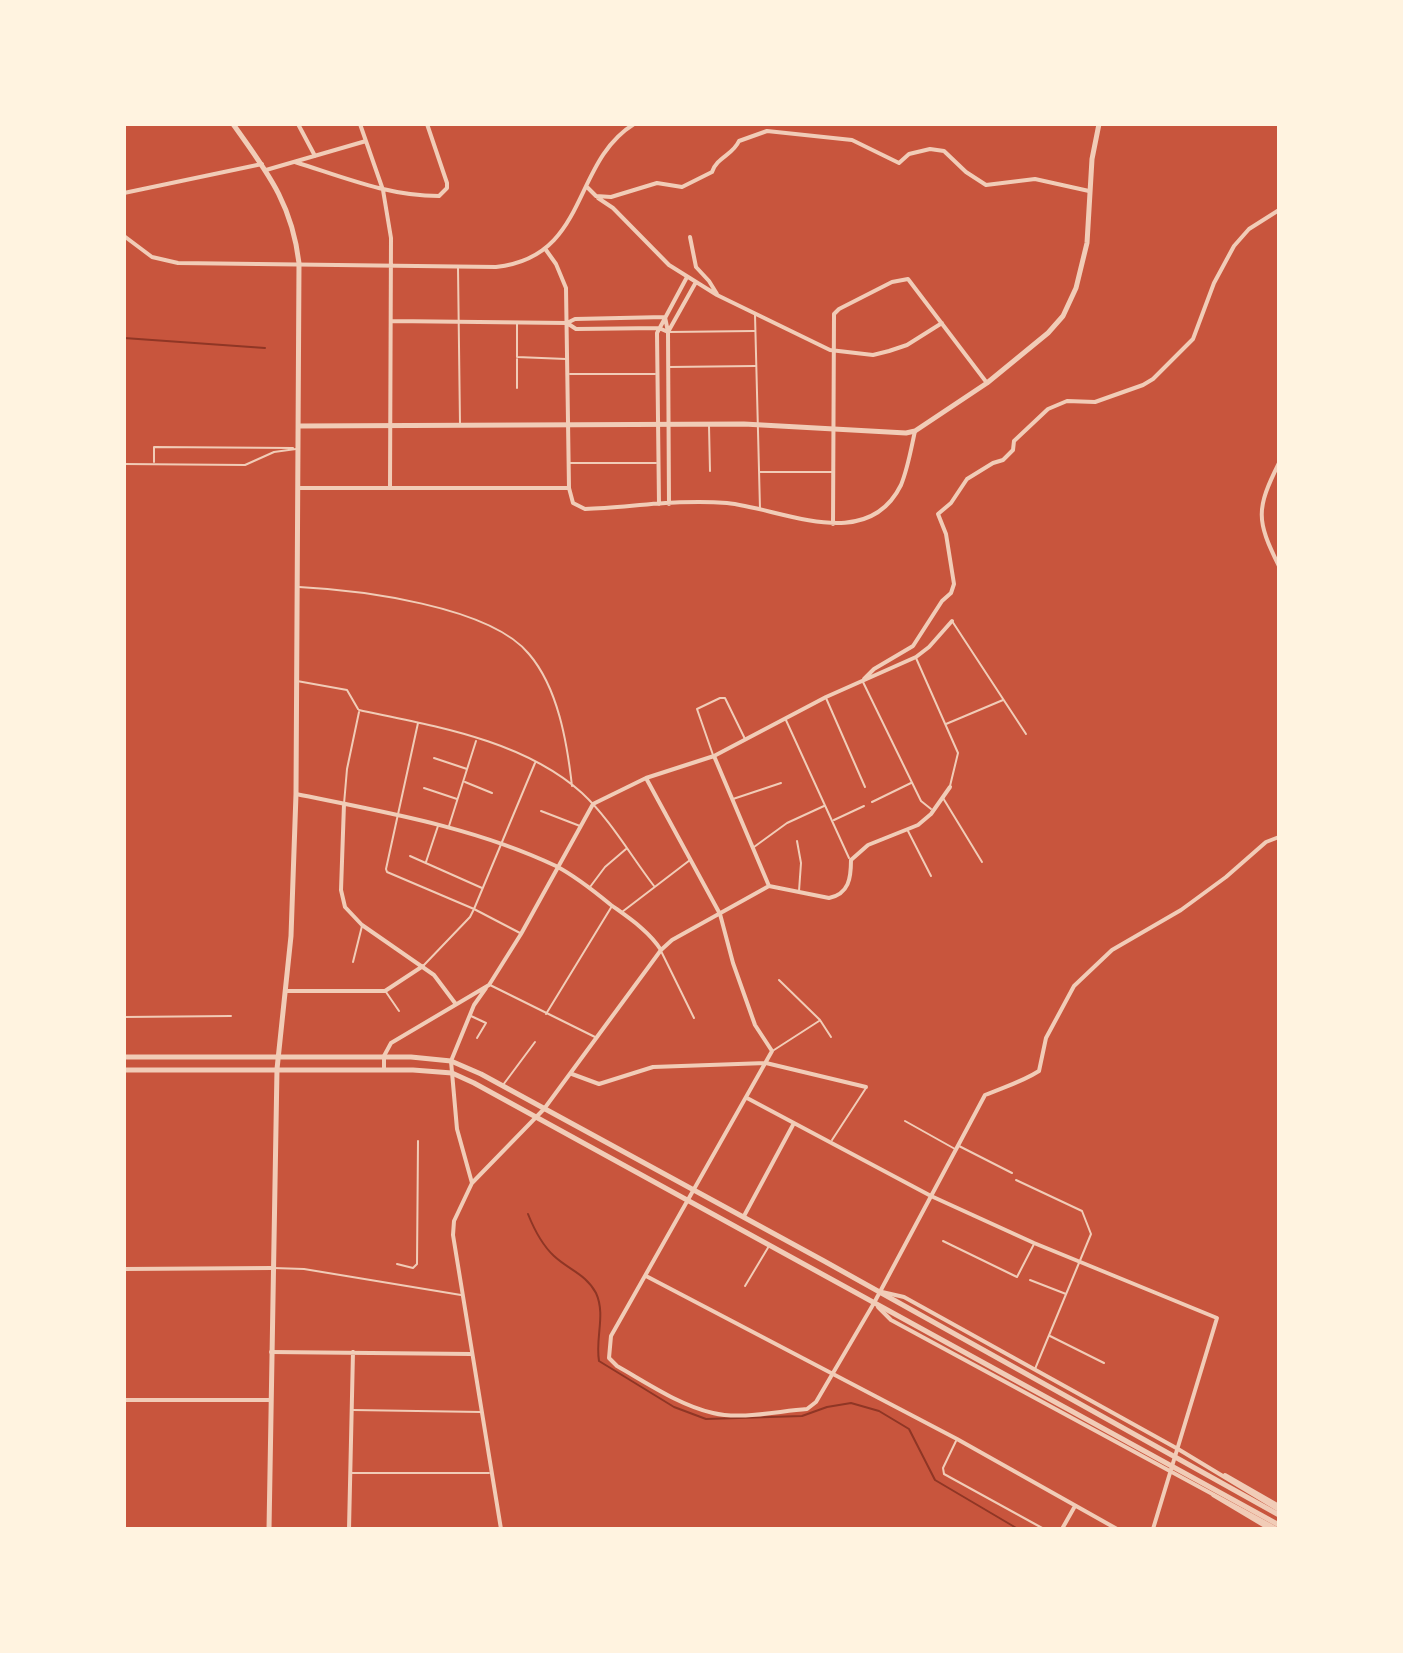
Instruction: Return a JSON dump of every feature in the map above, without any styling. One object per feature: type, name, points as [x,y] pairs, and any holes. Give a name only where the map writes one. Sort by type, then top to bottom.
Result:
[{"type":"street","points":[[233,124],[264,167],[291,218],[299,263],[296,794],[291,936],[277,1069],[269,1529]]},
{"type":"street","points":[[298,124],[315,156]]},
{"type":"street","points":[[360,124],[388,213],[391,266],[390,488]]},
{"type":"street","points":[[295,162],[383,190],[406,195],[439,196],[447,183],[427,124]]},
{"type":"street","points":[[124,236],[144,252],[164,261],[238,266],[299,263],[458,267],[515,265],[546,250],[560,235],[616,135],[634,124]]},
{"type":"street","points":[[299,426],[709,424],[915,431],[987,383],[1048,333],[1063,316],[1083,267],[1092,192],[1092,159],[1099,124]]},
{"type":"street","points":[[596,196],[611,197],[657,183],[682,187],[712,172],[715,162],[736,149],[739,141],[767,131],[852,140],[899,163],[909,154],[930,149],[944,151],[966,172],[986,185],[1035,179],[1092,192]]},
{"type":"street","points":[[124,193],[295,162],[366,141]]},
{"type":"street","points":[[587,186],[613,208],[656,255],[687,277],[717,295],[834,351],[873,355],[889,351],[907,345],[942,323]]},
{"type":"street","points":[[863,681],[874,669],[913,646],[942,601],[951,593],[954,584],[948,544],[938,514],[951,503],[967,479],[1003,460],[1013,450],[1014,441],[1048,409],[1067,401],[1095,402],[1153,379],[1193,339],[1214,283],[1234,246],[1249,229],[1279,210]]},
{"type":"street","points":[[690,237],[696,267],[717,295]]},
{"type":"street","points":[[546,250],[566,288],[569,488],[573,503],[585,509],[701,502],[760,509],[833,524],[870,517],[880,512],[901,484],[915,431]]},
{"type":"street","points":[[659,504],[657,333],[687,277]]},
{"type":"street","points":[[833,524],[834,314],[892,282],[908,279],[987,383]]},
{"type":"street","points":[[668,332],[696,282]]},
{"type":"street","points":[[391,321],[567,323],[575,319],[665,317]]},
{"type":"street","points":[[665,317],[668,332],[669,504]]},
{"type":"street","points":[[567,323],[576,329],[659,328],[668,332]]},
{"type":"street","points":[[1279,463],[1262,496],[1262,529],[1279,566]]},
{"type":"street","points":[[298,488],[569,488]]},
{"type":"street","points":[[472,1183],[466,1152],[457,1129],[451,1061],[474,1005],[521,934],[593,804],[646,778],[714,756],[785,717],[916,657],[952,621]]},
{"type":"street","points":[[714,756],[769,886]]},
{"type":"street","points":[[646,778],[720,914],[755,1025],[772,1051],[611,1336],[609,1358],[617,1366],[688,1405],[715,1414],[807,1409],[816,1402],[874,1303],[985,1095],[1022,1082],[1039,1071],[1046,1038],[1074,986],[1112,950],[1181,910],[1266,842],[1279,837]]},
{"type":"street","points":[[501,1529],[453,1235],[454,1221],[472,1183],[544,1109],[661,950],[682,933],[769,886],[829,898],[837,896],[849,882],[851,860],[868,845],[918,825],[950,787]]},
{"type":"street","points":[[296,794],[438,824],[502,844],[558,867],[621,912],[650,936],[661,950]]},
{"type":"street","points":[[344,804],[342,900],[362,925],[434,975],[455,1003]]},
{"type":"street","points":[[285,991],[385,991],[423,966]]},
{"type":"street","points":[[384,1069],[384,1056],[391,1043],[489,985]]},
{"type":"street","points":[[124,1057],[384,1056],[451,1061],[744,1216],[1279,1510]]},
{"type":"street","points":[[572,1074],[599,1084],[653,1067],[766,1063],[866,1087]]},
{"type":"street","points":[[124,1070],[384,1069],[452,1073],[769,1244],[1278,1527]]},
{"type":"street","points":[[747,1098],[931,1196],[1034,1243],[1217,1318],[1153,1529]]},
{"type":"street","points":[[744,1216],[794,1123]]},
{"type":"street","points":[[124,1269],[272,1268]]},
{"type":"street","points":[[646,1276],[957,1439],[1117,1529]]},
{"type":"street","points":[[880,1291],[904,1297],[1178,1449],[1279,1510]]},
{"type":"street","points":[[874,1303],[891,1320],[1278,1527]]},
{"type":"street","points":[[271,1352],[471,1354]]},
{"type":"street","points":[[349,1529],[353,1352]]},
{"type":"street","points":[[124,1400],[270,1400]]},
{"type":"street","points":[[1217,1473],[1230,1477],[1279,1510]]},
{"type":"street","points":[[1208,1490],[1270,1529]]},
{"type":"street","points":[[1062,1529],[1075,1506]]},
{"type":"lane","points":[[458,267],[460,424]]},
{"type":"lane","points":[[755,314],[760,509]]},
{"type":"lane","points":[[517,321],[517,388]]},
{"type":"lane","points":[[668,332],[756,331]]},
{"type":"lane","points":[[517,357],[566,359]]},
{"type":"lane","points":[[668,367],[756,366]]},
{"type":"lane","points":[[566,374],[657,374]]},
{"type":"lane","points":[[709,424],[710,471]]},
{"type":"lane","points":[[154,464],[154,447],[298,448]]},
{"type":"lane","points":[[124,464],[245,465],[274,452],[298,448]]},
{"type":"lane","points":[[569,463],[658,463]]},
{"type":"lane","points":[[759,472],[833,472]]},
{"type":"lane","points":[[298,587],[366,592],[489,624],[515,639],[539,666],[555,705],[572,786]]},
{"type":"lane","points":[[952,621],[1026,734]]},
{"type":"lane","points":[[916,657],[958,753],[950,787]]},
{"type":"lane","points":[[297,681],[347,690],[359,710],[347,769],[344,804]]},
{"type":"lane","points":[[863,681],[921,801],[933,810]]},
{"type":"lane","points":[[826,697],[865,787]]},
{"type":"lane","points":[[714,756],[697,711],[720,698],[725,698],[745,739]]},
{"type":"lane","points":[[945,724],[1003,700]]},
{"type":"lane","points":[[359,710],[476,739],[536,762],[593,804],[654,886]]},
{"type":"lane","points":[[785,717],[851,860]]},
{"type":"lane","points":[[418,723],[387,872],[474,909],[521,934]]},
{"type":"lane","points":[[448,827],[476,739]]},
{"type":"lane","points":[[434,758],[468,769]]},
{"type":"lane","points":[[423,966],[470,917],[536,762]]},
{"type":"lane","points":[[463,782],[492,793]]},
{"type":"lane","points":[[731,799],[781,783]]},
{"type":"lane","points":[[872,802],[912,783]]},
{"type":"lane","points":[[424,788],[458,799]]},
{"type":"lane","points":[[943,797],[982,862]]},
{"type":"lane","points":[[753,847],[799,816],[825,805]]},
{"type":"lane","points":[[833,821],[864,806]]},
{"type":"lane","points":[[541,811],[581,826]]},
{"type":"lane","points":[[426,863],[438,824]]},
{"type":"lane","points":[[908,830],[931,876]]},
{"type":"lane","points":[[797,841],[801,863],[798,892]]},
{"type":"lane","points":[[589,888],[605,867],[626,849]]},
{"type":"lane","points":[[410,856],[484,888]]},
{"type":"lane","points":[[621,912],[690,860]]},
{"type":"lane","points":[[546,1014],[612,905]]},
{"type":"lane","points":[[353,962],[362,925]]},
{"type":"lane","points":[[661,950],[694,1018]]},
{"type":"lane","points":[[779,980],[820,1020],[831,1037]]},
{"type":"lane","points":[[489,985],[596,1038]]},
{"type":"lane","points":[[385,991],[399,1011]]},
{"type":"lane","points":[[470,1015],[486,1023],[477,1038]]},
{"type":"lane","points":[[124,1017],[231,1016]]},
{"type":"lane","points":[[772,1051],[820,1020]]},
{"type":"lane","points":[[503,1086],[535,1042]]},
{"type":"lane","points":[[830,1143],[866,1087]]},
{"type":"lane","points":[[905,1121],[1012,1173]]},
{"type":"lane","points":[[397,1264],[413,1268],[417,1264],[418,1141]]},
{"type":"lane","points":[[1016,1180],[1082,1211],[1091,1234],[1034,1370]]},
{"type":"lane","points":[[943,1241],[1017,1277],[1034,1243]]},
{"type":"lane","points":[[745,1286],[769,1244]]},
{"type":"lane","points":[[272,1268],[304,1269],[462,1295]]},
{"type":"lane","points":[[1030,1280],[1066,1294]]},
{"type":"lane","points":[[1049,1336],[1104,1363]]},
{"type":"lane","points":[[352,1410],[481,1412]]},
{"type":"lane","points":[[957,1439],[943,1468],[944,1474],[1044,1529]]},
{"type":"lane","points":[[350,1473],[491,1473]]},
{"type":"waterway","points":[[124,338],[265,348]]},
{"type":"waterway","points":[[528,1214],[549,1251],[582,1277],[596,1293],[600,1310],[599,1361],[674,1407],[706,1419],[802,1416],[851,1403],[879,1411],[909,1429],[935,1480],[1018,1529]]}]
